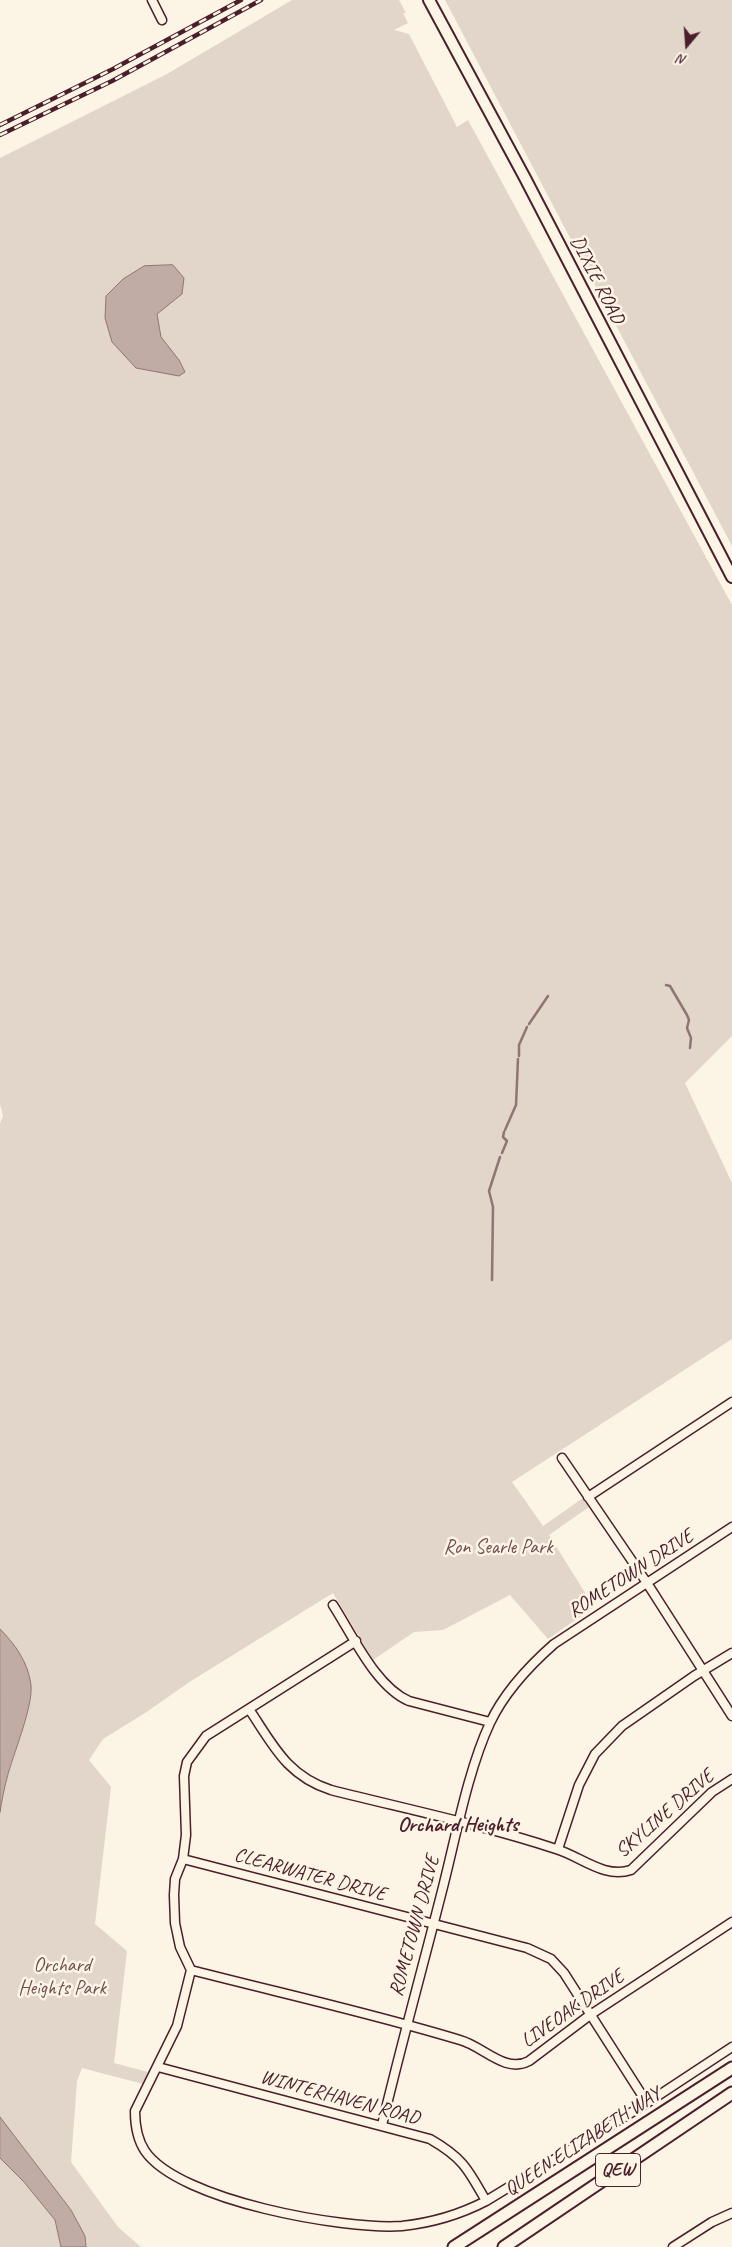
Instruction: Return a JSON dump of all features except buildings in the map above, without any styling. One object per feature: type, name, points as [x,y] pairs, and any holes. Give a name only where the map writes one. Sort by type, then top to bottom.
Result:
[{"type":"highway","name":"QUEEN ELIZABETH WAY","points":[[454,2247],[732,2068]]},
{"type":"highway","name":"QUEEN ELIZABETH WAY","points":[[504,2247],[732,2093]]},
{"type":"main road","name":"DIXIE ROAD","points":[[429,0],[530,187],[732,577]]},
{"type":"street","points":[[152,0],[162,20]]},
{"type":"street","points":[[588,1497],[732,1402]]},
{"type":"street","points":[[562,1458],[647,1583],[702,1672],[732,1716]]},
{"type":"street","name":"ROMETOWN DRIVE","points":[[382,2125],[459,1822],[490,1722],[534,1661],[554,1644],[732,1527]]},
{"type":"street","points":[[333,1605],[379,1679],[398,1696],[408,1701],[490,1722]]},
{"type":"street","points":[[356,1641],[206,1736],[187,1762],[184,1776],[186,1835],[182,1859],[175,1879],[174,1909],[180,1947],[191,1970],[177,2026],[135,2111],[135,2125],[138,2138],[145,2152],[168,2171],[188,2183],[210,2192],[290,2214],[348,2224],[402,2226],[427,2222],[474,2207],[486,2201],[647,2103],[732,2047]]},
{"type":"street","points":[[558,1849],[579,1784],[595,1754],[622,1726],[732,1653]]},
{"type":"street","name":"SKYLINE DRIVE","points":[[249,1709],[286,1763],[310,1782],[331,1790],[558,1849],[607,1871],[620,1874],[631,1870],[712,1792],[732,1779]]},
{"type":"street","name":"CLEARWATER DRIVE","points":[[182,1859],[527,1948],[544,1955],[564,1973],[647,2103]]},
{"type":"street","name":"LIVEOAK DRIVE","points":[[191,1970],[467,2042],[504,2062],[516,2064],[529,2060],[590,2015],[732,1922]]},
{"type":"street","name":"WINTERHAVEN ROAD","points":[[158,2067],[430,2139],[452,2151],[468,2168],[486,2201]]},
{"type":"street","points":[[676,2246],[712,2222],[732,2213]]},
{"type":"green space","points":[[292,0],[399,0],[406,13],[403,13],[408,23],[394,30],[409,34],[457,127],[468,120],[732,605],[732,1036],[685,1083],[732,1183],[732,1339],[512,1482],[543,1526],[583,1498],[589,1507],[549,1535],[594,1607],[548,1639],[510,1595],[443,1630],[414,1632],[373,1660],[333,1593],[191,1681],[103,1739],[89,1760],[111,1787],[95,1924],[127,1951],[114,2063],[148,2072],[143,2084],[82,2068],[77,2081],[71,2162],[118,2227],[141,2247],[86,2247],[85,2236],[71,2210],[0,2117],[0,1812],[6,1779],[25,1721],[31,1686],[11,1640],[0,1629],[0,1123],[3,1116],[0,1104],[0,158],[167,74]]},
{"type":"green space","points":[[445,0],[732,0],[732,546]]},
{"type":"green space","points":[[0,2158],[24,2182],[55,2220],[61,2247],[0,2247]]},
{"type":"shaded area","points":[[173,265],[184,278],[182,294],[157,314],[161,337],[179,360],[185,372],[179,376],[136,368],[112,342],[105,318],[106,296],[123,279],[144,266]]},
{"type":"shaded area","points":[[0,1629],[11,1641],[24,1661],[31,1685],[31,1695],[7,1778],[0,1812]]},
{"type":"shaded area","points":[[0,2117],[71,2210],[85,2236],[86,2247],[61,2247],[55,2220],[24,2182],[0,2158]]},
{"type":"waterway","points":[[666,985],[670,986],[689,1020],[687,1028],[691,1038],[690,1048]]},
{"type":"waterway","points":[[529,1024],[548,996]]},
{"type":"waterway","points":[[519,1056],[519,1045],[527,1027]]},
{"type":"waterway","points":[[505,1130],[516,1105],[518,1059]]},
{"type":"waterway","points":[[502,1153],[507,1141],[503,1137],[504,1132]]},
{"type":"waterway","points":[[492,1280],[493,1207],[489,1191],[500,1157]]},
{"type":"railway","points":[[0,125],[113,69],[241,0]]},
{"type":"railway","points":[[0,135],[112,81],[261,0]]},
{"type":"district","name":"Orchard Heights","points":[[458,1825]]},
{"type":"park label","name":"Ron Searle Park","points":[[498,1548]]},
{"type":"park label","name":"Orchard Heights Park","points":[[62,1978]]}]
